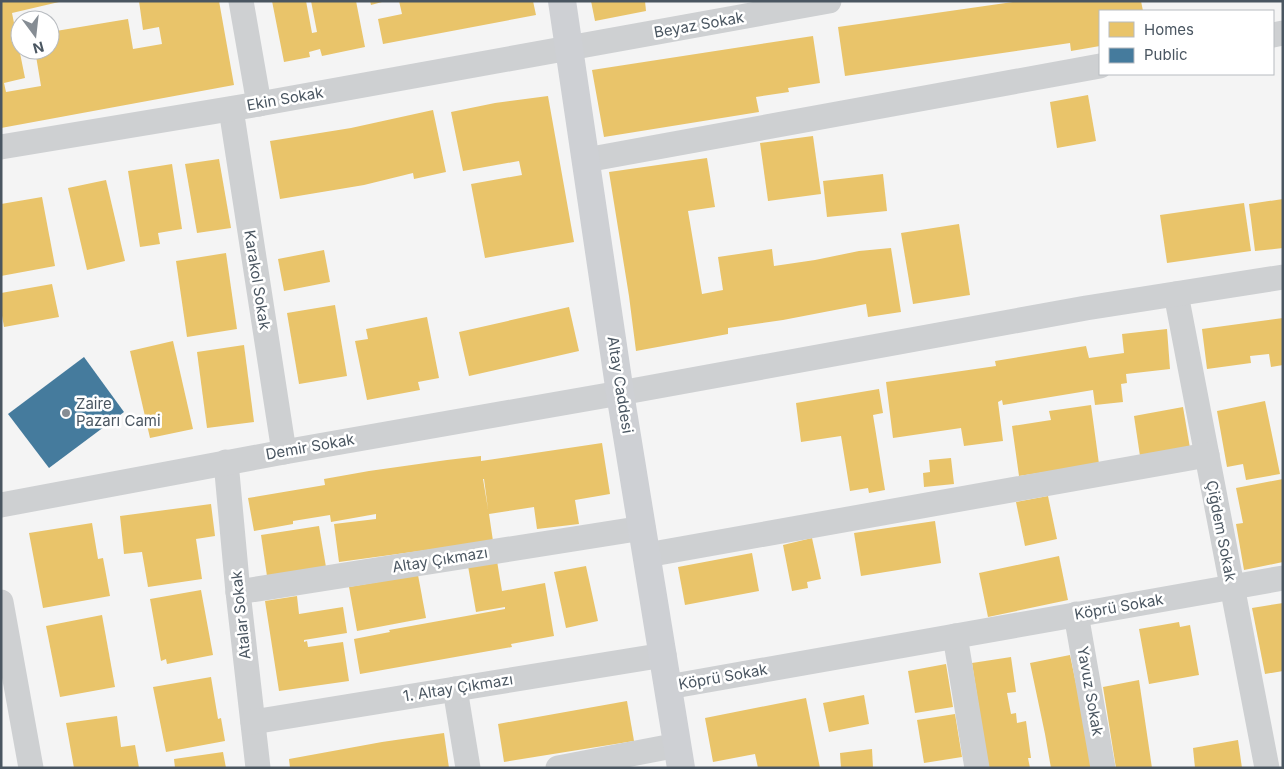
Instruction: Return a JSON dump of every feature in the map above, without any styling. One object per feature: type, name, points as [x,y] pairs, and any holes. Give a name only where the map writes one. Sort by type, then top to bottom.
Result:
[{"type":"main road","name":"Altay Caddesi","points":[[562,1],[620,393],[680,756]]},
{"type":"street","points":[[241,1],[259,104]]},
{"type":"street","name":"Beyaz Sokak","points":[[569,48],[829,1]]},
{"type":"street","name":"Ekin Sokak","points":[[1,147],[231,109],[569,48]]},
{"type":"street","points":[[586,160],[1099,66]]},
{"type":"street","name":"Karakol Sokak","points":[[231,109],[284,452]]},
{"type":"street","name":"Demir Sokak","points":[[1,505],[226,462],[620,393],[1086,308],[1283,277]]},
{"type":"street","name":"Çiğdem Sokak","points":[[1176,294],[1267,768]]},
{"type":"street","name":"Altay Çıkmazı","points":[[238,592],[645,542],[1207,455]]},
{"type":"street","name":"Atalar Sokak","points":[[226,462],[238,592],[258,768]]},
{"type":"street","name":"Köprü Sokak","points":[[668,686],[1283,578]]},
{"type":"street","points":[[1,602],[31,768]]},
{"type":"street","name":"Yavuz Sokak","points":[[1076,614],[1103,768]]},
{"type":"street","points":[[955,636],[978,768]]},
{"type":"street","name":"1. Altay Çıkmazı","points":[[253,722],[664,655]]},
{"type":"street","points":[[455,689],[468,768]]},
{"type":"street","points":[[558,768],[680,756]]},
{"type":"building: Homes","points":[[1,1],[59,2],[25,10],[10,10],[10,60],[21,60],[25,78],[4,83],[6,92],[41,86],[37,60],[60,60],[60,30],[128,19],[133,49],[162,44],[159,27],[143,30],[139,1],[219,1],[234,85],[1,128]]},
{"type":"building: Homes","points":[[272,1],[306,1],[312,33],[317,32],[311,1],[356,1],[365,47],[322,56],[320,49],[309,52],[310,57],[284,62]]},
{"type":"building: Homes","points":[[370,1],[382,1],[382,2],[371,5]]},
{"type":"building: Homes","points":[[399,1],[533,1],[536,15],[383,44],[378,19],[402,14]]},
{"type":"building: Homes","points":[[591,1],[645,1],[646,11],[595,21]]},
{"type":"building: Homes","points":[[1019,1],[1141,1],[1143,10],[1099,10],[1099,46],[1071,51],[1070,43],[845,76],[838,27]]},
{"type":"building: Homes","points":[[813,36],[820,83],[788,88],[789,92],[756,97],[759,112],[604,137],[592,70]]},
{"type":"building: Homes","points":[[1088,95],[1096,141],[1057,148],[1050,102]]},
{"type":"building: Homes","points":[[548,96],[574,242],[485,258],[471,184],[522,175],[519,161],[463,171],[451,112],[495,103]]},
{"type":"building: Homes","points":[[433,110],[446,172],[414,179],[413,173],[364,185],[280,199],[270,141],[351,128]]},
{"type":"building: Homes","points":[[813,136],[821,194],[768,201],[760,143]]},
{"type":"building: Homes","points":[[707,158],[715,207],[688,211],[702,294],[723,290],[718,257],[772,249],[774,266],[859,251],[891,248],[901,312],[868,317],[866,304],[783,320],[728,328],[728,334],[636,351],[609,172]]},
{"type":"building: Homes","points":[[219,159],[231,228],[197,233],[185,164]]},
{"type":"building: Homes","points":[[172,164],[182,229],[158,233],[160,244],[140,247],[128,171]]},
{"type":"building: Homes","points":[[883,174],[887,211],[827,217],[823,181]]},
{"type":"building: Homes","points":[[106,180],[125,261],[87,270],[68,188]]},
{"type":"building: Homes","points":[[42,197],[55,266],[1,276],[1,204]]},
{"type":"building: Homes","points":[[1283,199],[1283,248],[1255,251],[1249,204]]},
{"type":"building: Homes","points":[[1244,203],[1251,251],[1167,263],[1160,215]]},
{"type":"building: Homes","points":[[959,224],[970,295],[913,304],[901,233]]},
{"type":"building: Homes","points":[[324,250],[330,282],[284,291],[278,259]]},
{"type":"building: Homes","points":[[226,253],[237,329],[187,337],[176,261]]},
{"type":"building: Homes","points":[[52,284],[59,317],[4,327],[1,293]]},
{"type":"building: Homes","points":[[335,305],[347,376],[299,384],[287,313]]},
{"type":"building: Homes","points":[[569,307],[579,351],[469,376],[459,332]]},
{"type":"building: Homes","points":[[427,317],[439,378],[418,382],[420,390],[367,400],[355,341],[368,339],[366,329]]},
{"type":"building: Homes","points":[[1283,318],[1283,365],[1271,367],[1269,354],[1250,356],[1251,363],[1207,369],[1202,329]]},
{"type":"building: Homes","points":[[1167,329],[1170,369],[1126,374],[1127,383],[1121,384],[1123,402],[1095,405],[1093,390],[1003,405],[1002,400],[998,402],[1003,441],[964,446],[961,428],[893,438],[886,382],[996,366],[995,361],[1086,346],[1089,358],[1124,353],[1122,334]]},
{"type":"building: Homes","points":[[173,341],[193,429],[150,438],[130,351]]},
{"type":"building: Homes","points":[[244,345],[254,422],[207,428],[197,352]]},
{"type":"building: Homes","points":[[879,389],[883,413],[873,415],[885,490],[869,493],[868,488],[850,491],[841,436],[801,442],[796,403]]},
{"type":"building: Homes","points":[[1265,401],[1280,474],[1246,480],[1243,464],[1227,467],[1217,411]]},
{"type":"building: Homes","points":[[1091,405],[1099,464],[1019,476],[1012,426],[1051,420],[1049,411]]},
{"type":"building: Homes","points":[[1183,407],[1190,448],[1140,456],[1134,416]]},
{"type":"building: Homes","points":[[602,443],[610,494],[575,500],[579,524],[537,529],[534,507],[489,514],[493,541],[339,562],[334,524],[376,519],[376,514],[331,522],[330,515],[293,521],[293,524],[254,531],[248,498],[325,485],[324,479],[369,471],[481,456],[481,461]]},
{"type":"building: Homes","points":[[951,458],[954,484],[924,487],[923,473],[930,472],[929,460]]},
{"type":"building: Homes","points":[[1283,479],[1283,562],[1244,570],[1236,524],[1243,523],[1236,488]]},
{"type":"building: Homes","points":[[1048,496],[1057,539],[1025,546],[1016,502]]},
{"type":"building: Homes","points":[[211,504],[215,536],[196,539],[202,579],[148,587],[142,552],[124,554],[120,516]]},
{"type":"building: Homes","points":[[935,521],[941,563],[861,576],[854,533]]},
{"type":"building: Homes","points":[[92,523],[98,559],[103,558],[110,596],[43,608],[29,533]]},
{"type":"building: Homes","points":[[319,526],[326,567],[267,576],[261,535]]},
{"type":"building: Homes","points":[[812,538],[821,579],[807,582],[808,588],[792,591],[783,545]]},
{"type":"building: Homes","points":[[752,553],[759,591],[685,605],[678,567]]},
{"type":"building: Homes","points":[[1059,556],[1068,600],[988,617],[979,573]]},
{"type":"building: Homes","points":[[497,561],[502,591],[545,583],[554,636],[511,644],[512,647],[360,674],[354,639],[390,632],[389,630],[505,609],[505,607],[476,612],[468,566]]},
{"type":"building: Homes","points":[[586,566],[598,621],[566,628],[554,572]]},
{"type":"building: Homes","points":[[418,575],[426,618],[357,631],[349,587]]},
{"type":"building: Homes","points":[[201,590],[213,655],[167,664],[166,659],[161,661],[150,599]]},
{"type":"building: Homes","points":[[297,596],[299,614],[343,607],[347,633],[304,640],[304,642],[307,641],[308,647],[343,642],[349,681],[279,691],[265,601]]},
{"type":"building: Homes","points":[[1283,603],[1283,671],[1265,674],[1252,608]]},
{"type":"building: Homes","points":[[102,615],[115,687],[60,697],[46,626]]},
{"type":"building: Homes","points":[[1179,622],[1180,627],[1190,625],[1199,675],[1149,684],[1139,629]]},
{"type":"building: Homes","points":[[1070,655],[1093,768],[1051,768],[1030,663]]},
{"type":"building: Homes","points":[[1011,657],[1016,692],[1007,693],[1011,714],[1016,713],[1017,723],[1026,721],[1031,758],[1028,758],[1030,768],[988,768],[972,663]]},
{"type":"building: Homes","points":[[946,664],[953,707],[915,713],[908,671]]},
{"type":"building: Homes","points":[[211,677],[218,719],[221,718],[225,741],[166,752],[153,687]]},
{"type":"building: Homes","points":[[1139,680],[1152,768],[1116,768],[1103,687]]},
{"type":"building: Homes","points":[[864,695],[869,724],[829,732],[823,703]]},
{"type":"building: Homes","points":[[806,698],[820,768],[758,768],[755,754],[713,762],[705,718]]},
{"type":"building: Homes","points":[[627,701],[634,741],[504,762],[498,724]]},
{"type":"building: Homes","points":[[955,714],[962,757],[924,763],[917,720]]},
{"type":"building: Homes","points":[[117,716],[121,747],[135,745],[139,768],[74,768],[66,723]]},
{"type":"building: Homes","points":[[444,733],[449,768],[290,768],[289,759]]},
{"type":"building: Homes","points":[[1238,740],[1242,768],[1195,768],[1193,748]]},
{"type":"building: Homes","points":[[872,749],[873,768],[841,768],[840,753]]},
{"type":"building: Homes","points":[[223,752],[226,768],[175,768],[174,759]]},
{"type":"building: Public","name":"Zaire Pazarı Cami","points":[[84,357],[124,412],[49,468],[8,414]]},
{"type":"place","name":"Zaire Pazarı Cami","points":[[66,413]]}]
